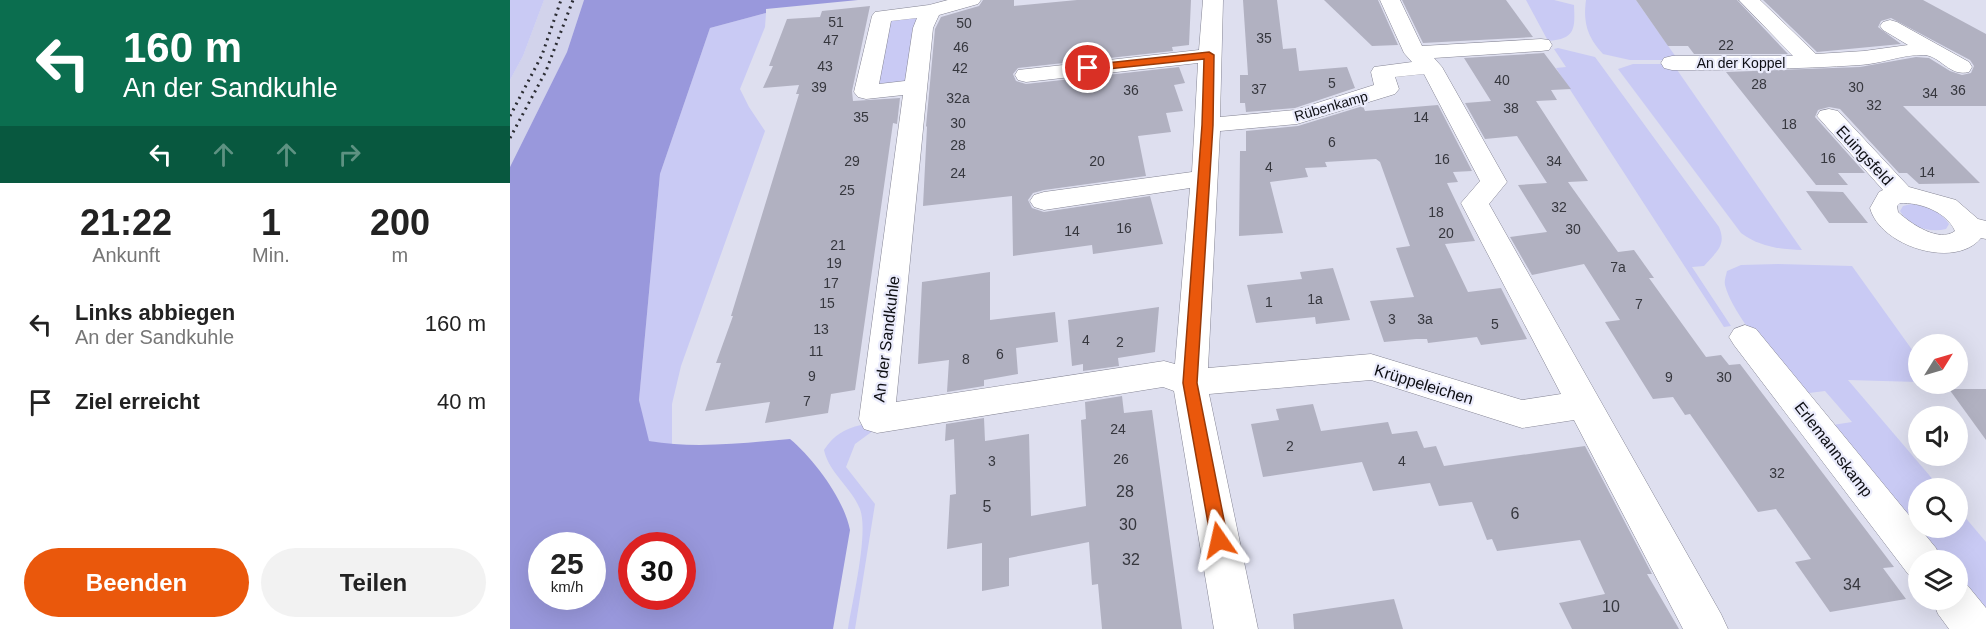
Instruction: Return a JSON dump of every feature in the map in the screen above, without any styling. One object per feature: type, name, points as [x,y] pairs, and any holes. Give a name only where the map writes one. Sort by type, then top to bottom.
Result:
[{"type":"street","points":[[916,87],[866,92],[882,16],[930,11],[971,0]]},
{"type":"street","points":[[1213,0],[1208,125],[1190,383],[1236,629]]},
{"type":"street","points":[[1390,0],[1494,182],[1474,203],[1706,629]]},
{"type":"street","name":"An der Koppel","points":[[1749,0],[1810,61]]},
{"type":"street","name":"An der Sandkuhle","points":[[930,11],[923,28],[877,419],[1164,374],[1190,383]]},
{"type":"street","points":[[1890,26],[1961,67]]},
{"type":"street","name":"Rübenkamp","points":[[1208,125],[1296,117],[1388,89],[1382,72],[1423,60],[1542,45]]},
{"type":"street","name":"An der Koppel","points":[[1672,63],[1790,63],[1864,58],[1929,48]]},
{"type":"street","points":[[1026,75],[1209,55]]},
{"type":"street","name":"Euingsfeld","points":[[1828,116],[1902,195]]},
{"type":"street","points":[[1044,201],[1203,178]]},
{"type":"street","name":"Euingsfeld","points":[[1902,195],[1914,195],[1941,203],[1978,228],[1956,243],[1929,240],[1913,235],[1896,225],[1885,213],[1883,206],[1885,201],[1902,195]]},
{"type":"street","name":"Erlemannskamp","points":[[1745,337],[1913,550]]},
{"type":"street","name":"Krüppeleichen","points":[[1190,383],[1371,367],[1522,414],[1585,405]]},
{"type":"street","points":[[1961,610],[1976,629]]},
{"type":"shaded area","points":[[510,0],[544,0],[523,56],[510,80]]},
{"type":"shaded area","points":[[544,0],[584,0],[567,52],[510,167],[510,80],[523,56]]},
{"type":"shaded area","points":[[584,0],[858,0],[766,9],[766,13],[710,28],[660,174],[639,400],[649,441],[701,445],[790,439],[809,457],[835,493],[850,530],[833,629],[510,629],[510,167],[567,52]]},
{"type":"shaded area","points":[[1526,0],[1554,0],[1574,5],[1572,31],[1564,38],[1548,41]]},
{"type":"shaded area","points":[[1586,0],[1636,0],[1678,60],[1630,60],[1603,54],[1587,29]]},
{"type":"shaded area","points":[[766,13],[765,27],[740,89],[765,131],[681,366],[672,404],[672,445],[648,441],[639,400],[660,174],[710,28]]},
{"type":"shaded area","points":[[917,17],[907,85],[872,88],[884,21]]},
{"type":"shaded area","points":[[1554,49],[1595,57],[1719,227],[1722,239],[1716,253],[1704,266],[1692,267],[1731,326],[1724,327],[1556,68],[1566,67]]},
{"type":"shaded area","points":[[1633,64],[1673,64],[1802,250],[1770,246],[1741,233],[1618,69]]},
{"type":"shaded area","points":[[1911,204],[1937,212],[1949,224],[1946,229],[1933,230],[1914,225],[1900,211],[1903,206]]},
{"type":"shaded area","points":[[1741,265],[1852,266],[1908,344],[1908,382],[1848,380],[1908,450],[1908,466],[1921,466],[1932,478],[1908,478],[1908,530],[1826,426],[1852,422],[1825,391],[1801,394],[1758,342],[1737,312],[1725,280],[1727,271]]},
{"type":"shaded area","points":[[861,425],[881,425],[855,444],[846,467],[875,504],[855,629],[848,629],[861,550],[862,520],[856,501],[835,473],[824,450],[840,433]]},
{"type":"shaded area","points":[[1968,521],[1986,542],[1986,625],[1968,608],[1968,550],[1923,550],[1914,538],[1968,538]]},
{"type":"building","points":[[983,0],[1014,0],[1014,6],[1077,0],[1191,0],[1189,45],[1172,47],[1173,51],[1018,68],[1013,74],[1016,81],[1026,84],[1179,67],[1185,83],[1174,85],[1183,111],[1166,113],[1171,132],[1138,136],[1146,176],[1044,190],[1033,193],[1028,200],[1032,208],[1044,212],[1150,196],[1163,244],[1093,254],[1092,245],[1013,256],[1012,196],[923,206],[926,126],[935,29],[941,17],[979,6]]},
{"type":"building","points":[[1243,0],[1277,0],[1283,49],[1296,48],[1299,71],[1347,67],[1355,88],[1295,108],[1246,112],[1245,103],[1240,103],[1240,75],[1248,75]]},
{"type":"building","points":[[1324,0],[1378,0],[1398,45],[1372,46]]},
{"type":"building","points":[[1402,0],[1506,0],[1533,37],[1423,43]]},
{"type":"building","points":[[1636,0],[1737,0],[1788,54],[1694,54],[1688,46],[1668,46]]},
{"type":"building","points":[[1763,0],[1923,0],[1986,34],[1986,106],[1903,106],[1980,183],[1919,184],[1907,173],[1899,173],[1840,109],[1829,107],[1818,110],[1815,117],[1865,173],[1838,173],[1848,185],[1816,185],[1726,72],[1860,67],[1916,57],[1929,58],[1950,71],[1962,75],[1971,73],[1974,66],[1970,60],[1891,18],[1881,21],[1878,27],[1901,44],[1817,52]]},
{"type":"building","points":[[870,6],[852,91],[853,101],[900,98],[897,124],[893,123],[855,390],[831,394],[828,413],[765,423],[770,402],[705,411],[721,363],[716,363],[733,316],[731,316],[799,94],[796,94],[799,85],[763,88],[773,66],[769,66],[787,19],[820,17],[822,11]]},
{"type":"building","points":[[1544,53],[1571,89],[1551,90],[1557,100],[1536,101],[1588,181],[1568,182],[1618,252],[1634,250],[1654,278],[1649,278],[1706,357],[1721,355],[1729,365],[1740,364],[1894,567],[1883,568],[1906,599],[1830,612],[1795,562],[1811,559],[1776,509],[1758,512],[1690,414],[1685,415],[1673,397],[1653,399],[1605,322],[1620,320],[1584,264],[1532,275],[1510,237],[1547,232],[1518,185],[1547,183],[1517,136],[1485,139],[1465,103],[1491,101],[1464,58]]},
{"type":"building","points":[[1438,105],[1472,171],[1453,172],[1458,182],[1447,183],[1475,241],[1445,244],[1468,292],[1501,288],[1527,339],[1481,345],[1477,337],[1428,343],[1427,339],[1384,342],[1370,301],[1414,297],[1396,248],[1410,246],[1380,162],[1376,159],[1325,162],[1327,167],[1305,168],[1308,177],[1270,182],[1283,233],[1239,236],[1240,151],[1246,151],[1246,131],[1298,126],[1363,106],[1365,111]]},
{"type":"building","points":[[1806,191],[1843,192],[1868,223],[1829,223]]},
{"type":"building","points":[[1333,268],[1350,320],[1316,324],[1315,317],[1256,323],[1247,285],[1302,279],[1300,272]]},
{"type":"building","points":[[990,272],[990,320],[1055,312],[1058,342],[1016,348],[1018,374],[984,380],[984,386],[947,392],[949,360],[918,364],[922,282]]},
{"type":"building","points":[[1159,307],[1155,352],[1118,358],[1119,366],[1083,371],[1083,364],[1072,366],[1068,320]]},
{"type":"building","points":[[1968,389],[1986,389],[1986,440],[1968,415],[1968,406],[1961,406],[1953,394],[1968,394]]},
{"type":"building","points":[[1122,396],[1124,413],[1152,410],[1182,629],[1102,629],[1098,584],[1092,585],[1089,542],[1009,558],[1009,586],[982,591],[982,543],[947,549],[950,495],[956,494],[954,439],[945,441],[946,424],[984,418],[985,441],[1029,434],[1031,516],[1086,506],[1081,420],[1086,419],[1085,402]]},
{"type":"building","points":[[1313,404],[1321,431],[1388,422],[1392,434],[1417,431],[1424,448],[1436,446],[1444,466],[1585,446],[1652,574],[1647,574],[1679,629],[1572,629],[1559,603],[1605,594],[1580,540],[1497,551],[1492,539],[1487,540],[1472,502],[1439,506],[1430,483],[1373,491],[1362,462],[1263,477],[1251,424],[1279,420],[1276,409]]},
{"type":"building","points":[[1394,599],[1403,629],[1294,629],[1293,614]]},
{"type":"railway","points":[[510,116],[542,55],[561,0]]},
{"type":"railway","points":[[510,138],[546,71],[573,0]]},
{"type":"route","points":[[1088,68],[1209,55],[1208,125],[1200,205],[1190,383],[1219,540]]}]
